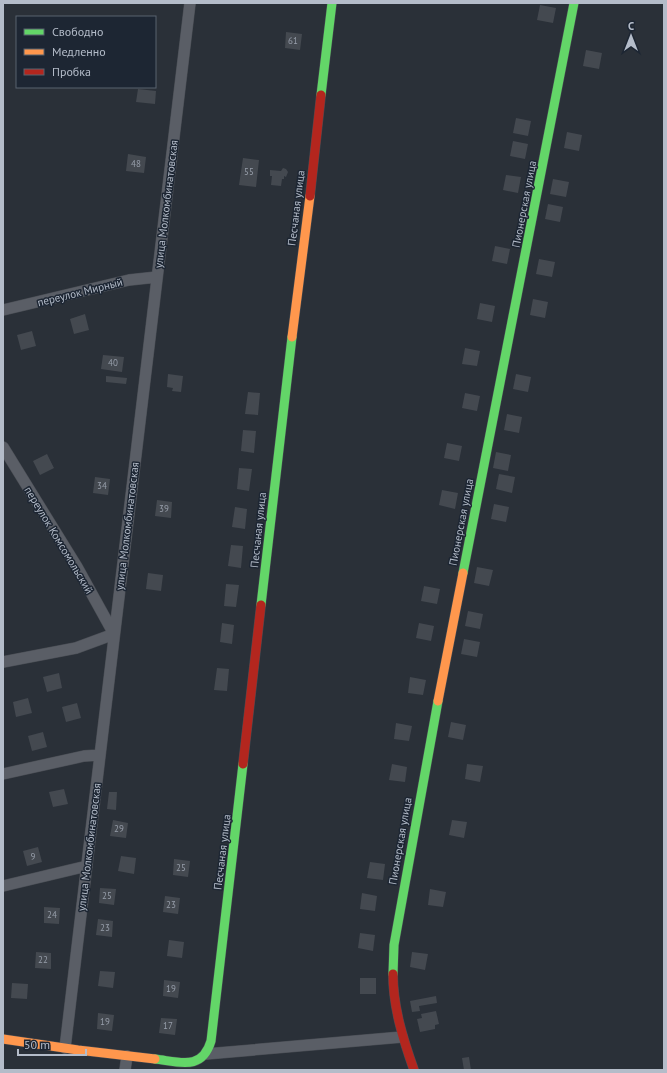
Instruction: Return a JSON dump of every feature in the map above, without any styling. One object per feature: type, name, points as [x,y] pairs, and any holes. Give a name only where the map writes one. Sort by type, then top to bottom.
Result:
[{"type":"street","name":"улица Молкомбинатовская","points":[[65,1048],[190,3]]},
{"type":"street","name":"Песчаная улица","points":[[204,1056],[212,1037],[216,1015],[287,379],[332,3]]},
{"type":"street","name":"Пионерская улица","points":[[414,1070],[396,1017],[392,975],[394,945],[428,749],[574,3]]},
{"type":"street","name":"переулок Мирный","points":[[3,310],[129,280],[157,277]]},
{"type":"street","name":"переулок Комсомольский","points":[[3,447],[77,567],[114,634]]},
{"type":"street","points":[[3,662],[76,648],[114,634]]},
{"type":"street","points":[[3,774],[84,756],[100,755]]},
{"type":"street","points":[[3,886],[87,866]]},
{"type":"street","points":[[3,1039],[182,1062],[195,1062],[204,1056],[404,1042]]},
{"type":"street","points":[[125,1070],[127,1056]]},
{"type":"building","points":[[540,5],[556,8],[553,23],[537,20]]},
{"type":"building","points":[[286,32],[302,34],[300,50],[285,48]]},
{"type":"building","points":[[586,50],[602,53],[599,69],[583,66]]},
{"type":"building","points":[[138,89],[156,91],[155,104],[136,102]]},
{"type":"building","points":[[516,118],[531,121],[528,136],[513,133]]},
{"type":"building","points":[[567,132],[582,135],[579,151],[564,148]]},
{"type":"building","points":[[513,141],[528,144],[525,159],[510,156]]},
{"type":"building","points":[[128,154],[146,157],[144,173],[126,171]]},
{"type":"building","points":[[243,158],[259,160],[256,187],[239,185]]},
{"type":"building","points":[[283,168],[288,172],[286,177],[284,176],[284,179],[282,179],[281,186],[271,185],[272,176],[270,176],[270,170],[281,171]]},
{"type":"building","points":[[506,175],[521,177],[518,193],[503,190]]},
{"type":"building","points":[[553,179],[569,182],[566,197],[550,194]]},
{"type":"building","points":[[548,204],[563,207],[560,222],[545,219]]},
{"type":"building","points":[[495,246],[510,249],[507,264],[492,261]]},
{"type":"building","points":[[539,259],[555,262],[552,277],[536,274]]},
{"type":"building","points":[[533,299],[548,302],[545,318],[530,315]]},
{"type":"building","points":[[480,303],[495,306],[492,322],[477,319]]},
{"type":"building","points":[[85,314],[89,330],[74,334],[70,319]]},
{"type":"building","points":[[32,331],[36,346],[21,350],[17,335]]},
{"type":"building","points":[[465,348],[480,351],[477,366],[462,364]]},
{"type":"building","points":[[103,355],[124,357],[122,372],[101,369]]},
{"type":"building","points":[[168,374],[183,376],[181,392],[172,391],[173,388],[167,387]]},
{"type":"building","points":[[516,374],[531,377],[528,392],[513,389]]},
{"type":"building","points":[[106,376],[127,378],[126,384],[106,382]]},
{"type":"building","points":[[248,392],[260,393],[258,415],[245,414]]},
{"type":"building","points":[[465,393],[480,396],[477,411],[462,408]]},
{"type":"building","points":[[507,414],[522,417],[519,433],[504,430]]},
{"type":"building","points":[[243,430],[256,431],[254,453],[241,451]]},
{"type":"building","points":[[447,443],[462,446],[459,461],[444,458]]},
{"type":"building","points":[[496,452],[511,455],[508,471],[493,468]]},
{"type":"building","points":[[47,454],[54,468],[40,475],[33,461]]},
{"type":"building","points":[[239,468],[252,469],[249,491],[237,489]]},
{"type":"building","points":[[499,474],[515,477],[512,493],[496,489]]},
{"type":"building","points":[[95,477],[110,479],[108,495],[93,493]]},
{"type":"building","points":[[442,490],[458,493],[455,509],[439,505]]},
{"type":"building","points":[[157,500],[172,502],[171,518],[155,516]]},
{"type":"building","points":[[494,504],[509,507],[506,522],[491,519]]},
{"type":"building","points":[[235,507],[247,509],[245,529],[232,527]]},
{"type":"building","points":[[231,545],[243,546],[241,568],[228,566]]},
{"type":"building","points":[[477,567],[493,570],[489,586],[474,583]]},
{"type":"building","points":[[148,573],[163,575],[161,591],[146,589]]},
{"type":"building","points":[[226,584],[239,585],[236,607],[224,606]]},
{"type":"building","points":[[424,586],[440,589],[437,604],[421,601]]},
{"type":"building","points":[[468,611],[483,614],[480,629],[465,626]]},
{"type":"building","points":[[222,623],[234,625],[232,644],[220,642]]},
{"type":"building","points":[[419,623],[434,626],[431,641],[416,638]]},
{"type":"building","points":[[464,639],[480,642],[477,657],[461,654]]},
{"type":"building","points":[[217,668],[229,669],[227,691],[214,690]]},
{"type":"building","points":[[59,673],[62,688],[47,692],[43,677]]},
{"type":"building","points":[[410,677],[426,680],[423,695],[408,693]]},
{"type":"building","points":[[28,698],[32,713],[16,717],[13,702]]},
{"type":"building","points":[[77,703],[81,718],[66,722],[62,707]]},
{"type":"building","points":[[451,722],[466,725],[463,740],[448,737]]},
{"type":"building","points":[[396,723],[412,726],[409,741],[394,739]]},
{"type":"building","points":[[43,732],[47,747],[32,751],[28,736]]},
{"type":"building","points":[[392,764],[407,767],[405,782],[389,780]]},
{"type":"building","points":[[467,764],[483,766],[480,782],[465,779]]},
{"type":"building","points":[[64,789],[68,804],[53,807],[49,792]]},
{"type":"building","points":[[109,792],[117,792],[116,810],[107,809]]},
{"type":"building","points":[[113,820],[128,823],[126,838],[110,836]]},
{"type":"building","points":[[452,820],[467,822],[464,838],[449,835]]},
{"type":"building","points":[[38,847],[42,862],[27,866],[23,851]]},
{"type":"building","points":[[121,856],[136,858],[134,874],[118,871]]},
{"type":"building","points":[[174,859],[190,861],[188,877],[173,875]]},
{"type":"building","points":[[370,862],[385,864],[383,880],[367,878]]},
{"type":"building","points":[[100,888],[116,889],[114,905],[99,903]]},
{"type":"building","points":[[430,889],[446,892],[443,907],[428,905]]},
{"type":"building","points":[[362,893],[377,896],[375,911],[360,909]]},
{"type":"building","points":[[165,896],[180,898],[178,914],[163,912]]},
{"type":"building","points":[[44,907],[60,908],[59,924],[44,923]]},
{"type":"building","points":[[98,919],[113,921],[112,937],[96,935]]},
{"type":"building","points":[[360,933],[375,935],[373,951],[358,948]]},
{"type":"building","points":[[169,940],[184,942],[182,958],[167,956]]},
{"type":"building","points":[[36,952],[51,953],[51,969],[35,968]]},
{"type":"building","points":[[412,952],[428,954],[425,970],[410,967]]},
{"type":"building","points":[[100,971],[115,972],[113,988],[98,986]]},
{"type":"building","points":[[360,978],[376,978],[376,994],[360,994]]},
{"type":"building","points":[[164,980],[180,982],[178,998],[163,996]]},
{"type":"building","points":[[12,983],[28,984],[27,999],[11,998]]},
{"type":"building","points":[[436,996],[437,1003],[419,1006],[420,1011],[412,1012],[410,1001]]},
{"type":"building","points":[[436,1011],[439,1024],[435,1025],[435,1029],[420,1032],[417,1019],[422,1018],[421,1014]]},
{"type":"building","points":[[98,1013],[114,1015],[112,1031],[97,1029]]},
{"type":"building","points":[[161,1018],[177,1019],[175,1035],[159,1033]]},
{"type":"building","points":[[469,1057],[471,1070],[464,1070],[462,1058]]},
{"type":"traffic: fast","points":[[321,95],[332,3]]},
{"type":"traffic: fast","points":[[463,573],[574,3]]},
{"type":"traffic: fast","points":[[261,605],[292,337]]},
{"type":"traffic: fast","points":[[393,974],[394,945],[438,701]]},
{"type":"traffic: fast","points":[[155,1059],[181,1063],[196,1061],[207,1051],[211,1041],[243,764]]},
{"type":"traffic: slow","points":[[292,337],[310,196]]},
{"type":"traffic: slow","points":[[438,701],[463,573]]},
{"type":"traffic: slow","points":[[3,1039],[155,1059]]},
{"type":"traffic: jam","points":[[310,196],[321,95]]},
{"type":"traffic: jam","points":[[243,764],[261,605]]},
{"type":"traffic: jam","points":[[393,974],[393,986],[399,1023],[414,1070]]}]
